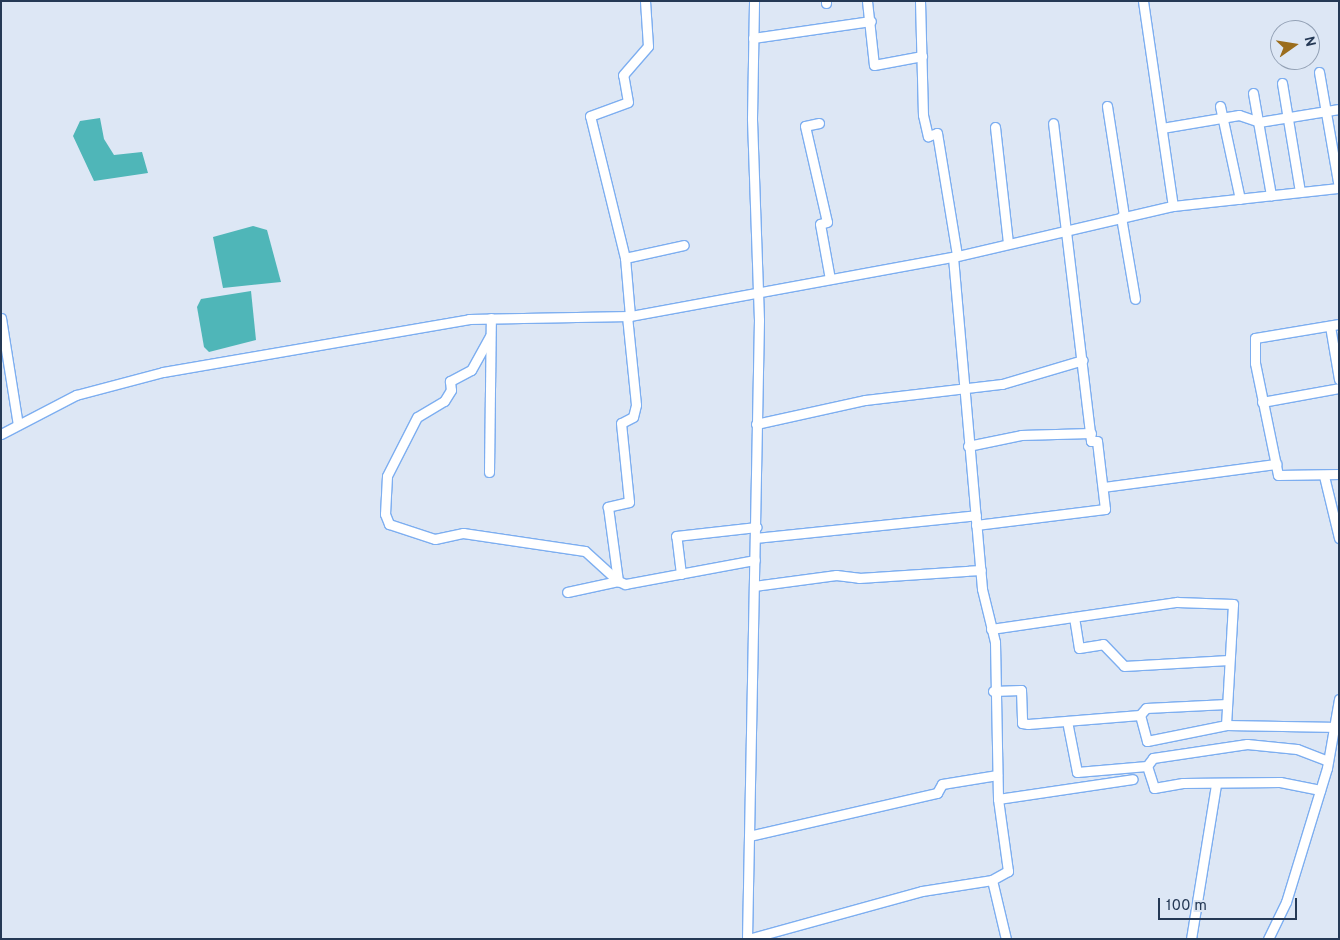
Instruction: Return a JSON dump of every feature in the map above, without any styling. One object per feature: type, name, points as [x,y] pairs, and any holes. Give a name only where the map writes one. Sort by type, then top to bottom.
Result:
[{"type":"street","points":[[618,581],[608,507],[629,502],[621,423],[636,413],[636,391],[628,316],[625,258],[590,116],[628,102],[623,75],[648,46],[644,1]]},
{"type":"street","points":[[754,1],[756,538],[748,939],[922,891],[992,880],[1008,872],[996,775],[992,629],[981,570],[968,446],[955,256],[937,133],[928,136],[923,115],[920,1]]},
{"type":"street","points":[[867,1],[871,21],[874,66],[922,56]]},
{"type":"street","points":[[1144,1],[1173,206]]},
{"type":"street","points":[[753,38],[871,21]]},
{"type":"street","points":[[1,434],[76,394],[162,372],[491,318],[628,316],[756,295],[955,256],[1067,228],[1173,206],[1339,188],[1319,72]]},
{"type":"street","points":[[1282,83],[1300,192]]},
{"type":"street","points":[[1252,93],[1259,122],[1271,196]]},
{"type":"street","points":[[1107,106],[1134,299]]},
{"type":"street","points":[[1220,106],[1240,199]]},
{"type":"street","points":[[1162,128],[1223,120],[1239,114],[1259,122],[1339,109]]},
{"type":"street","points":[[819,122],[805,126],[827,222],[820,224],[830,279]]},
{"type":"street","points":[[976,525],[1106,509],[1097,441],[1091,441],[1084,360],[1053,123]]},
{"type":"street","points":[[996,127],[1008,242]]},
{"type":"street","points":[[625,258],[684,245]]},
{"type":"street","points":[[1,318],[18,425]]},
{"type":"street","points":[[489,472],[491,318]]},
{"type":"street","points":[[1339,380],[1334,326],[1255,338],[1262,402],[1278,475],[1324,476],[1339,474]]},
{"type":"street","points":[[490,336],[471,370],[450,381],[451,390],[444,401],[417,418],[387,476],[389,524],[435,539],[463,533],[585,551],[618,581],[625,584],[755,560]]},
{"type":"street","points":[[756,424],[865,400],[1002,384],[1084,360]]},
{"type":"street","points":[[1262,402],[1339,388]]},
{"type":"street","points":[[968,446],[1021,435],[1091,433]]},
{"type":"street","points":[[1103,487],[1276,464]]},
{"type":"street","points":[[1324,476],[1339,538]]},
{"type":"street","points":[[756,538],[976,515]]},
{"type":"street","points":[[681,574],[676,536],[756,527]]},
{"type":"street","points":[[754,586],[836,575],[860,578],[981,570]]},
{"type":"street","points":[[567,592],[618,581]]},
{"type":"street","points":[[992,629],[1176,602],[1233,604],[1226,725]]},
{"type":"street","points":[[1074,617],[1079,648],[1103,644],[1124,666],[1230,660]]},
{"type":"street","points":[[993,691],[1022,690],[1022,723],[1140,716],[1146,708],[1227,704]]},
{"type":"street","points":[[1268,939],[1286,902],[1320,790],[1337,726],[1339,699]]},
{"type":"street","points":[[1140,716],[1147,742],[1226,725],[1337,726]]},
{"type":"street","points":[[1067,721],[1078,772],[1147,766],[1153,758],[1247,744],[1297,748],[1328,761]]},
{"type":"street","points":[[1147,766],[1154,788],[1280,782],[1320,790]]},
{"type":"street","points":[[750,836],[937,793],[942,784],[996,775]]},
{"type":"street","points":[[998,799],[1133,779]]},
{"type":"street","points":[[1191,939],[1216,784]]},
{"type":"street","points":[[992,880],[1006,939]]},
{"type":"shaded area","points":[[100,118],[104,139],[114,155],[142,152],[148,173],[94,181],[73,136],[80,121]]},
{"type":"shaded area","points":[[253,226],[267,230],[281,282],[223,288],[213,237]]},
{"type":"shaded area","points":[[251,291],[256,340],[209,352],[204,347],[197,307],[201,299]]}]
